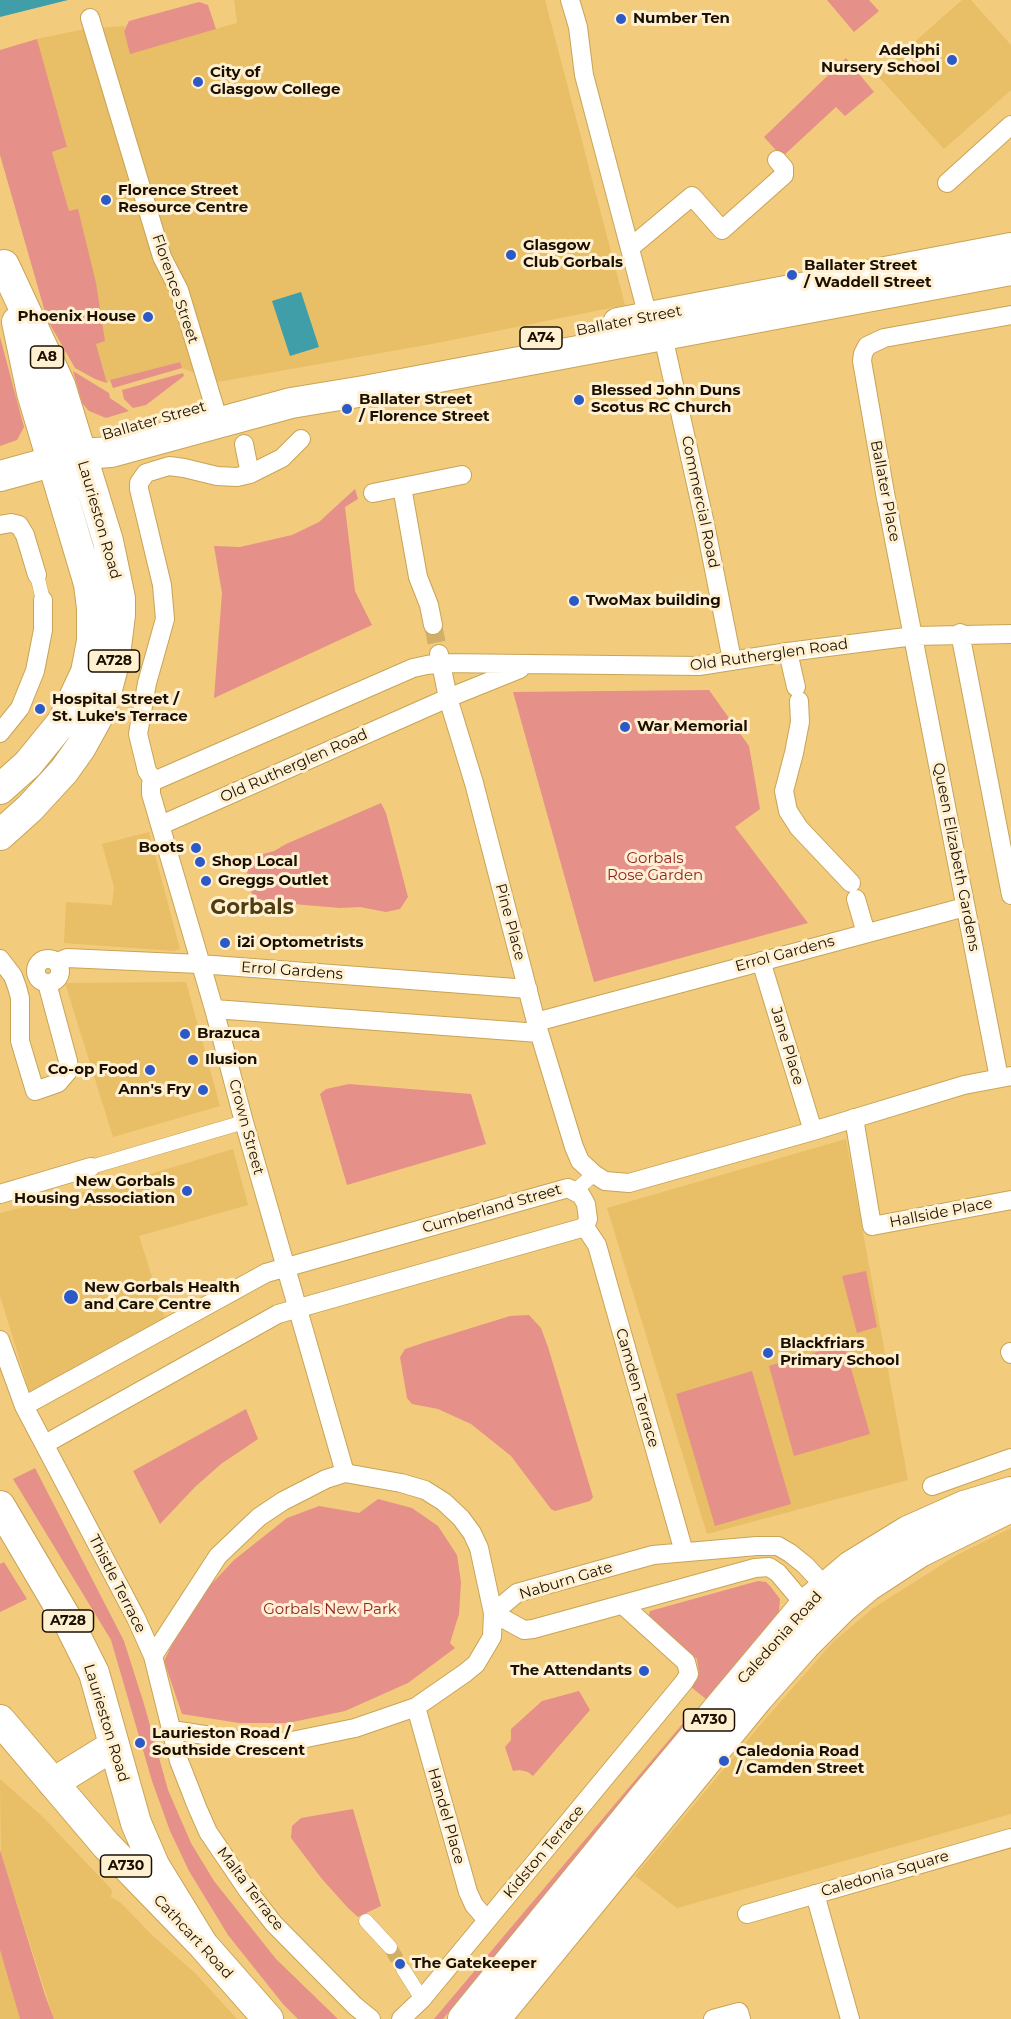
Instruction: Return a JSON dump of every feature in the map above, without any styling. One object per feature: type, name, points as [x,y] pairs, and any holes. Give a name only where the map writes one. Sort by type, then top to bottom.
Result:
[{"type":"main road","name":"Ballater Street","points":[[0,476],[66,458],[111,452],[216,413],[364,391],[1011,248]]},
{"type":"main road","name":"A8","points":[[2,257],[32,393],[66,458]]},
{"type":"main road","name":"Ballater Street","points":[[656,326],[1011,270]]},
{"type":"main road","name":"Laurieston Road","points":[[0,789],[28,764],[63,721],[86,672],[92,642],[89,584],[66,458]]},
{"type":"main road","name":"Laurieston Road","points":[[0,835],[30,808],[64,771],[81,747],[97,718],[114,663],[120,598],[108,541],[66,458]]},
{"type":"main road","name":"Caledonia Road","points":[[495,2019],[744,1715],[805,1645],[824,1606],[851,1566],[908,1531],[964,1506],[1011,1492]]},
{"type":"main road","name":"Laurieston Road","points":[[0,1506],[69,1623],[94,1673],[136,1823],[168,1890],[203,1945]]},
{"type":"main road","name":"Caledonia Road","points":[[463,2019],[630,1814],[824,1606],[868,1586],[920,1552],[1011,1507]]},
{"type":"main road","name":"Cathcart Road","points":[[0,1720],[106,1845],[203,1945],[268,2019]]},
{"type":"main road","points":[[52,1783],[113,1746]]},
{"type":"street","name":"Commercial Road","points":[[570,0],[578,27],[584,75],[656,326],[705,524],[732,660]]},
{"type":"street","name":"Florence Street","points":[[90,18],[162,256],[179,290],[216,413]]},
{"type":"street","points":[[947,183],[1011,125]]},
{"type":"street","points":[[632,248],[692,196],[722,230],[784,175],[784,168],[777,160]]},
{"type":"street","name":"Ballater Place","points":[[914,636],[865,382],[862,354],[867,346],[884,338],[1011,315]]},
{"type":"street","points":[[244,444],[250,474],[282,458],[301,439]]},
{"type":"street","name":"Crown Street","points":[[250,474],[237,477],[216,477],[169,466],[146,473],[140,483],[139,489],[162,585],[165,619],[147,683],[138,734],[147,771],[154,782],[151,784],[151,795],[345,1473]]},
{"type":"street","points":[[374,493],[462,475]]},
{"type":"street","points":[[402,487],[418,577],[429,605],[433,625]]},
{"type":"street","points":[[0,525],[11,523],[19,525],[25,535],[38,575],[43,600],[43,630],[35,671],[20,708],[0,733]]},
{"type":"street","points":[[960,633],[1011,895]]},
{"type":"street","name":"Old Rutherglen Road","points":[[154,782],[413,668],[441,659],[527,666],[699,666],[914,636],[960,633],[1011,634]]},
{"type":"street","name":"Queen Elizabeth Gardens","points":[[914,636],[965,907],[1005,1077]]},
{"type":"street","points":[[788,652],[800,722],[795,753],[784,791],[788,811],[799,828],[854,891],[866,933]]},
{"type":"street","name":"Pine Place","points":[[441,659],[448,698],[474,783],[538,1027],[574,1147],[580,1161],[594,1174]]},
{"type":"street","name":"Old Rutherglen Road","points":[[161,825],[448,698],[527,666]]},
{"type":"street","points":[[998,828],[1011,842]]},
{"type":"street","name":"Errol Gardens","points":[[214,1009],[538,1027],[761,961],[965,907]]},
{"type":"street","name":"Errol Gardens","points":[[0,959],[13,976],[20,998],[20,1041],[35,1091],[58,1083],[69,1070],[69,1061],[47,983],[37,977],[37,965],[46,958],[57,962],[67,958],[200,964],[528,989]]},
{"type":"street","name":"Jane Place","points":[[761,961],[813,1131]]},
{"type":"street","points":[[594,1174],[605,1180],[628,1183],[813,1131],[963,1085],[1005,1077]]},
{"type":"street","name":"Hallside Place","points":[[854,1118],[872,1226],[1011,1200]]},
{"type":"street","points":[[0,1194],[244,1122]]},
{"type":"street","name":"Cumberland Street","points":[[24,1406],[266,1273],[557,1190],[568,1188],[575,1191],[594,1174]]},
{"type":"street","points":[[45,1444],[278,1314],[585,1227],[588,1219],[586,1204],[575,1191]]},
{"type":"street","name":"Camden Terrace","points":[[585,1227],[597,1245],[684,1552]]},
{"type":"street","name":"Thistle Terrace","points":[[0,1340],[24,1406],[136,1618],[153,1656],[172,1730]]},
{"type":"street","points":[[932,1486],[1011,1458]]},
{"type":"street","points":[[153,1656],[218,1556],[259,1517],[283,1501],[317,1483],[345,1473],[401,1483],[425,1490],[444,1502],[461,1518],[479,1548],[493,1613],[492,1637],[476,1664],[416,1707],[355,1728],[287,1742],[237,1740],[172,1730]]},
{"type":"street","name":"Naburn Gate","points":[[778,1546],[790,1553],[824,1606],[769,1567],[755,1568],[539,1628],[524,1630],[493,1613],[517,1593],[653,1555],[778,1546]]},
{"type":"street","name":"Kidston Terrace","points":[[401,2019],[422,1999],[684,1683],[689,1674],[686,1662],[623,1605]]},
{"type":"street","name":"Handel Place","points":[[416,1707],[468,1892],[474,1905],[487,1920]]},
{"type":"street","name":"Malta Terrace","points":[[172,1730],[179,1761],[197,1808],[208,1832],[229,1864],[274,1923],[355,2006],[371,2019]]},
{"type":"street","name":"Caledonia Square","points":[[850,2019],[815,1894],[1011,1838]]},
{"type":"street","points":[[747,1914],[815,1894]]},
{"type":"street","points":[[366,1921],[390,1947]]},
{"type":"street","points":[[403,1969],[422,1999]]},
{"type":"street","points":[[713,2019],[739,2012],[741,2019]]},
{"type":"shaded area","points":[[234,0],[545,0],[625,305],[437,343],[218,382],[182,368],[180,362],[110,380],[107,383],[96,344],[78,209],[69,212],[52,152],[66,148],[37,39],[85,29],[125,26],[124,31],[130,53],[237,23]]},
{"type":"shaded area","name":"Adelphi Nursery School","points":[[962,0],[971,0],[1011,45],[1011,90],[944,149],[877,75]]},
{"type":"shaded area","points":[[149,832],[180,949],[174,951],[64,943],[66,902],[112,905],[114,887],[102,844]]},
{"type":"shaded area","name":"Co-op Food","points":[[186,982],[220,1106],[113,1137],[65,983]]},
{"type":"shaded area","name":"Blackfriars Primary School","points":[[846,1139],[908,1480],[707,1534],[607,1208]]},
{"type":"shaded area","points":[[233,1149],[248,1205],[139,1236],[165,1318],[30,1393],[0,1296],[0,1213],[124,1182]]},
{"type":"shaded area","points":[[1011,1528],[1011,1814],[677,1908],[635,1876],[756,1730],[832,1643],[872,1609],[957,1555]]},
{"type":"shaded area","points":[[0,1779],[43,1817],[112,1890],[111,1897],[120,1902],[152,1935],[195,1973],[237,2019],[54,2019],[1,1854]]},
{"type":"shaded area","points":[[0,1950],[20,2019],[0,2019]]},
{"type":"green space","points":[[827,0],[869,0],[879,11],[854,32]]},
{"type":"green space","points":[[199,2],[208,5],[216,29],[130,54],[124,31],[129,21]]},
{"type":"green space","points":[[37,39],[67,147],[52,152],[69,211],[78,209],[96,283],[105,341],[96,344],[107,383],[75,368],[47,319],[0,155],[0,50]]},
{"type":"green space","points":[[846,58],[874,92],[845,116],[836,107],[782,157],[764,137]]},
{"type":"green space","points":[[0,337],[24,427],[17,440],[0,446]]},
{"type":"green space","points":[[180,362],[182,368],[113,388],[110,380]]},
{"type":"green space","points":[[73,371],[109,393],[110,398],[129,411],[106,418],[89,411],[82,403]]},
{"type":"green space","points":[[183,373],[184,376],[146,405],[133,408],[124,399],[122,390]]},
{"type":"green space","points":[[355,489],[358,499],[345,507],[355,591],[372,625],[214,698],[222,593],[214,546],[240,547],[292,535],[319,522]]},
{"type":"green space","name":"Gorbals Rose Garden","points":[[709,690],[749,746],[760,809],[735,827],[808,923],[594,982],[513,692]]},
{"type":"green space","points":[[381,803],[386,813],[408,897],[400,909],[386,912],[360,907],[340,908],[270,902],[255,898],[252,894],[247,872],[251,860],[256,856],[274,851]]},
{"type":"green space","points":[[349,1084],[471,1094],[486,1144],[347,1185],[320,1094],[326,1089]]},
{"type":"green space","points":[[866,1271],[877,1327],[857,1333],[842,1276]]},
{"type":"green space","points":[[529,1315],[541,1328],[548,1347],[593,1497],[590,1501],[555,1511],[551,1509],[511,1456],[471,1424],[438,1409],[412,1404],[407,1398],[400,1357],[405,1349],[426,1342],[510,1316]]},
{"type":"green space","points":[[844,1344],[870,1434],[794,1456],[769,1366]]},
{"type":"green space","points":[[752,1371],[791,1504],[715,1526],[676,1394]]},
{"type":"green space","points":[[246,1409],[258,1439],[221,1464],[195,1487],[160,1524],[133,1471]]},
{"type":"green space","points":[[35,1468],[124,1641],[168,1790],[191,1843],[214,1881],[276,1959],[338,2019],[298,2019],[283,2004],[228,1935],[189,1871],[170,1831],[152,1781],[111,1640],[13,1479]]},
{"type":"green space","name":"Gorbals New Park","points":[[378,1499],[412,1508],[438,1526],[457,1555],[461,1582],[459,1614],[450,1643],[455,1648],[408,1683],[345,1711],[288,1723],[239,1723],[182,1714],[164,1661],[191,1606],[234,1560],[287,1518],[319,1506],[359,1513]]},
{"type":"green space","points":[[4,1562],[27,1599],[0,1612],[0,1564]]},
{"type":"green space","points":[[758,1581],[766,1582],[780,1599],[779,1612],[706,1699],[691,1687],[699,1674],[697,1659],[648,1619],[650,1611]]},
{"type":"green space","points":[[579,1691],[590,1710],[533,1776],[528,1772],[513,1771],[505,1747],[511,1740],[511,1729],[542,1701]]},
{"type":"green space","points":[[695,1709],[701,1712],[550,1893],[443,2019],[434,2019]]},
{"type":"green space","points":[[353,1809],[381,1906],[358,1917],[322,1879],[291,1838],[292,1826],[301,1818]]},
{"type":"green space","points":[[0,1850],[54,2019],[20,2019],[0,1950]]},
{"type":"water","points":[[0,0],[68,0],[0,17]]},
{"type":"water","points":[[301,292],[319,347],[290,356],[272,301]]},
{"type":"tunnel","points":[[433,625],[439,654]]},
{"type":"tunnel","points":[[390,1947],[403,1969]]},
{"type":"place","name":"Number Ten","points":[[621,19]]},
{"type":"place","name":"Adelphi Nursery School","points":[[952,60]]},
{"type":"place","name":"City of Glasgow College","points":[[198,82]]},
{"type":"place","name":"Florence Street Resource Centre","points":[[106,200]]},
{"type":"place","name":"Glasgow Club Gorbals","points":[[511,255]]},
{"type":"place","name":"Ballater Street / Waddell Street","points":[[792,275]]},
{"type":"place","name":"Phoenix House","points":[[148,317]]},
{"type":"place","name":"Blessed John Duns Scotus RC Church","points":[[579,400]]},
{"type":"place","name":"Ballater Street / Florence Street","points":[[347,409]]},
{"type":"place","name":"TwoMax building","points":[[574,601]]},
{"type":"place","name":"Hospital Street / St. Luke's Terrace","points":[[40,709]]},
{"type":"place","name":"War Memorial","points":[[625,727]]},
{"type":"place","name":"Boots","points":[[196,848]]},
{"type":"place","name":"Shop Local","points":[[200,862]]},
{"type":"place","name":"Greggs Outlet","points":[[206,881]]},
{"type":"place","name":"i2i Optometrists","points":[[225,943]]},
{"type":"place","name":"Brazuca","points":[[185,1034]]},
{"type":"place","name":"Ilusion","points":[[193,1060]]},
{"type":"place","name":"Co-op Food","points":[[150,1070]]},
{"type":"place","name":"Ann's Fry","points":[[203,1090]]},
{"type":"place","name":"New Gorbals Housing Association","points":[[187,1191]]},
{"type":"place","name":"New Gorbals Health and Care Centre","points":[[71,1297]]},
{"type":"place","name":"Blackfriars Primary School","points":[[768,1353]]},
{"type":"place","name":"The Attendants","points":[[644,1671]]},
{"type":"place","name":"Laurieston Road / Southside Crescent","points":[[140,1743]]},
{"type":"place","name":"Caledonia Road / Camden Street","points":[[724,1761]]},
{"type":"place","name":"The Gatekeeper","points":[[400,1964]]},
{"type":"district","name":"Gorbals","points":[[252,908]]}]
